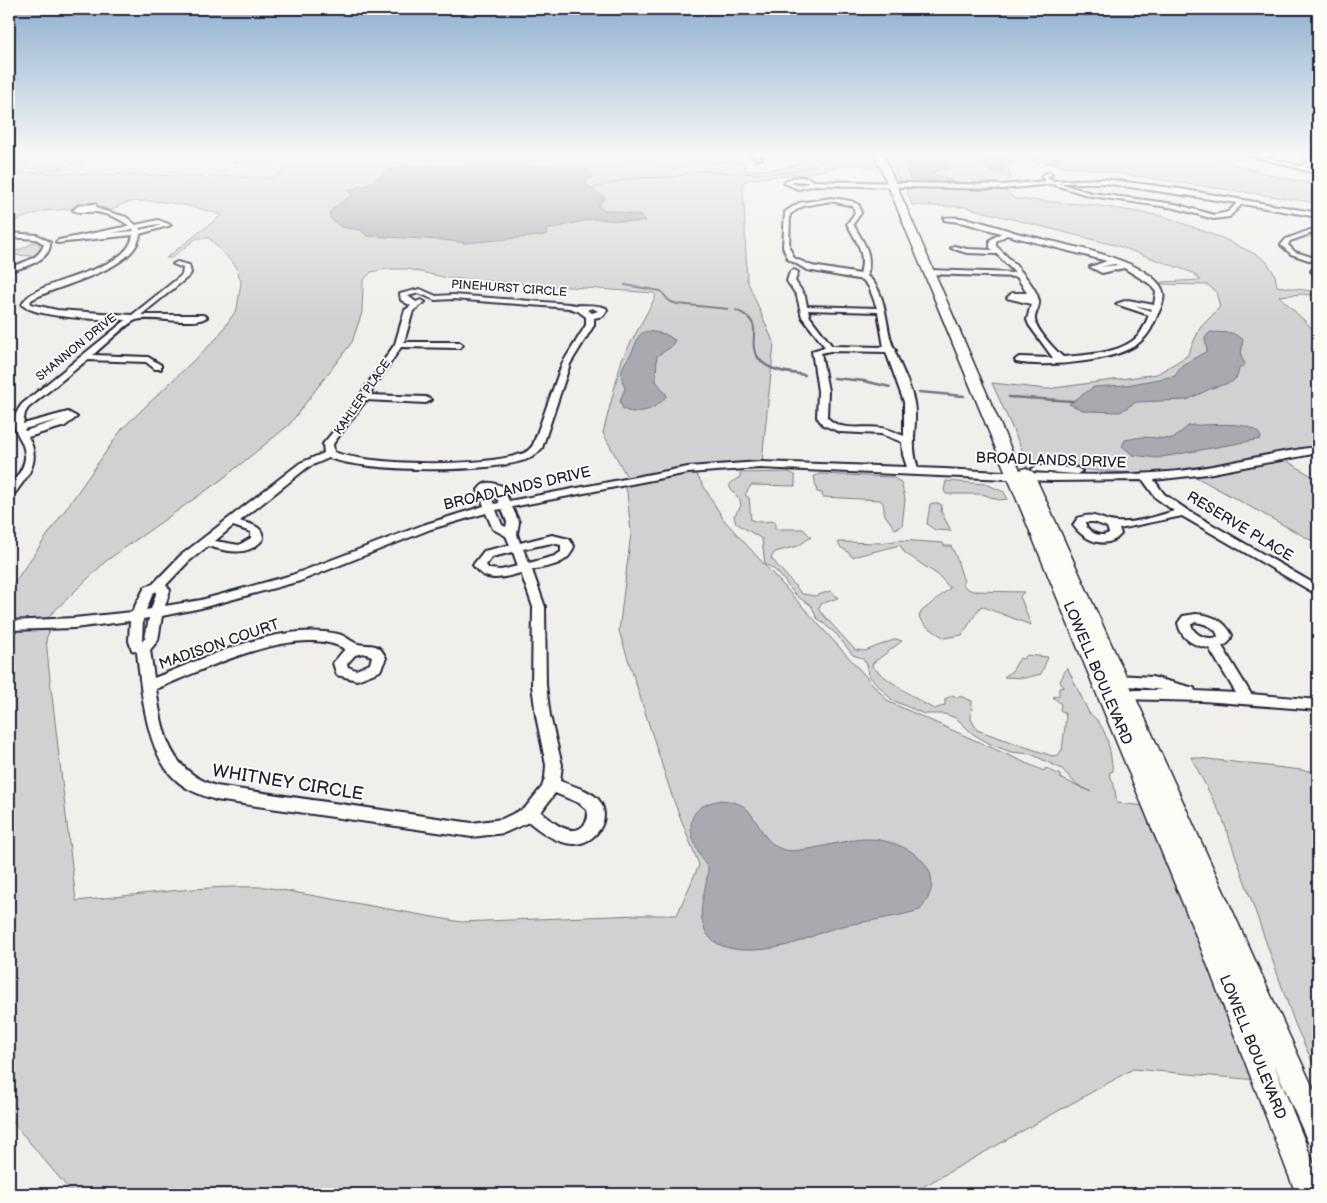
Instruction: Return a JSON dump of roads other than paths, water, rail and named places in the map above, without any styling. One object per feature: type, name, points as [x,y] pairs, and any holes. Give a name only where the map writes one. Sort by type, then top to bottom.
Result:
[{"type":"main road","name":"LOWELL BOULEVARD","points":[[907,210],[1020,473],[1212,943],[1311,1194]]},
{"type":"main road","name":"LOWELL BOULEVARD","points":[[1020,473],[1122,688],[1318,1132]]},
{"type":"street","points":[[96,210],[124,218],[137,229]]},
{"type":"street","points":[[789,210],[786,216],[787,252],[794,261],[804,266],[863,277],[873,286],[887,343],[892,350],[910,402],[910,433],[907,440],[908,455],[914,471]]},
{"type":"street","points":[[849,274],[867,261],[861,244],[850,227],[851,221],[858,210]]},
{"type":"street","points":[[1187,210],[1214,218],[1234,210]]},
{"type":"street","points":[[1289,210],[1318,215]]},
{"type":"street","points":[[946,219],[966,221],[1084,251],[1123,266],[1146,278],[1157,287],[1161,296],[1155,311],[1139,340],[1127,348],[1112,352],[1037,362],[1019,360]]},
{"type":"street","points":[[9,236],[37,237],[48,243],[137,229]]},
{"type":"street","points":[[137,229],[135,242],[119,258],[87,274],[32,296],[22,306],[86,315],[184,320],[203,317]]},
{"type":"street","points":[[1318,229],[1284,243],[1286,248],[1293,253],[1318,261]]},
{"type":"street","points":[[1007,232],[992,242],[993,247],[1018,273],[1033,299],[1031,320],[1033,325],[1052,352],[1060,359]]},
{"type":"street","points":[[9,269],[39,256],[47,249],[48,243]]},
{"type":"street","points":[[954,248],[967,251],[997,252]]},
{"type":"street","points":[[794,261],[790,267],[794,272]]},
{"type":"street","points":[[1112,262],[1094,267],[1102,271],[1123,266]]},
{"type":"street","name":"SHANNON DRIVE","points":[[9,493],[23,475],[31,456],[30,449],[21,432],[20,413],[25,406],[133,317],[179,284],[187,272],[186,267],[177,264]]},
{"type":"street","points":[[863,277],[866,269],[864,265]]},
{"type":"street","points":[[804,266],[794,272],[791,281],[801,296],[806,317],[821,339],[830,348]]},
{"type":"street","points":[[1318,266],[1316,271],[1318,274]]},
{"type":"street","points":[[933,270],[1018,273]]},
{"type":"street","name":"PINEHURST CIRCLE","points":[[435,298],[423,292],[407,292],[404,298],[415,305],[435,298],[449,297],[581,309],[592,306],[603,310],[600,314],[590,316],[581,309]]},
{"type":"street","name":"KAHLER PLACE","points":[[138,616],[147,593],[158,586],[174,568],[304,465],[329,454],[328,444],[363,398],[399,344],[409,310],[415,305]]},
{"type":"street","points":[[804,308],[880,310]]},
{"type":"street","name":"PINEHURST CIRCLE","points":[[329,454],[340,460],[454,466],[484,464],[522,457],[538,446],[566,364],[590,325],[590,316]]},
{"type":"street","points":[[821,339],[812,348],[816,351],[820,364],[822,417],[825,422],[841,429],[880,431],[907,440]]},
{"type":"street","points":[[399,344],[459,344]]},
{"type":"street","points":[[816,351],[830,348],[892,350]]},
{"type":"street","points":[[84,357],[148,360],[158,367]]},
{"type":"street","points":[[363,398],[426,400]]},
{"type":"street","name":"BROADLANDS DRIVE","points":[[9,626],[74,624],[156,613],[262,588],[328,566],[427,527],[505,504],[708,467],[760,465],[1147,478],[1209,471],[1260,459],[1318,450]]},
{"type":"street","points":[[484,464],[488,485]]},
{"type":"street","name":"RESERVE PLACE","points":[[1159,477],[1169,492],[1171,502]]},
{"type":"street","name":"RESERVE PLACE","points":[[1147,478],[1160,496],[1183,512],[1318,591]]},
{"type":"street","points":[[488,485],[498,488],[505,504]]},
{"type":"street","points":[[488,485],[483,490],[490,508]]},
{"type":"street","name":"WHITNEY CIRCLE","points":[[138,616],[135,644],[137,648],[142,649],[148,686],[166,758],[174,770],[198,787],[216,793],[472,830],[504,826],[531,812],[541,802],[551,784],[554,765],[543,716],[539,685],[538,607],[534,590],[513,540],[513,522],[505,504]]},
{"type":"street","name":"WHITNEY CIRCLE","points":[[490,508],[497,526],[513,540]]},
{"type":"street","points":[[1112,525],[1160,519],[1183,512]]},
{"type":"street","points":[[206,542],[236,549],[248,546],[257,539],[257,532],[232,522]]},
{"type":"street","points":[[552,539],[565,542],[568,546],[566,554],[559,559],[524,567],[492,574],[486,572],[480,565],[480,561],[488,554],[513,540],[552,539]]},
{"type":"street","points":[[142,649],[151,640],[156,613],[164,590],[158,586]]},
{"type":"street","name":"MADISON COURT","points":[[148,686],[283,638],[318,635],[336,637],[351,643],[357,649]]},
{"type":"street","points":[[1214,644],[1248,701]]},
{"type":"street","points":[[1122,688],[1248,701],[1318,705]]},
{"type":"street","points":[[531,812],[541,824],[567,836],[579,837],[596,822],[596,812],[592,804],[551,784]]},
{"type":"waterway","points":[[625,285],[661,291],[669,301],[677,304],[729,309]]},
{"type":"waterway","points":[[736,310],[745,315],[754,326],[753,343],[756,355]]},
{"type":"waterway","points":[[756,354],[760,360],[771,368],[805,375]]},
{"type":"waterway","points":[[834,378],[864,381],[890,387]]},
{"type":"waterway","points":[[919,392],[964,396]]},
{"type":"waterway","points":[[1009,397],[1073,401]]}]
